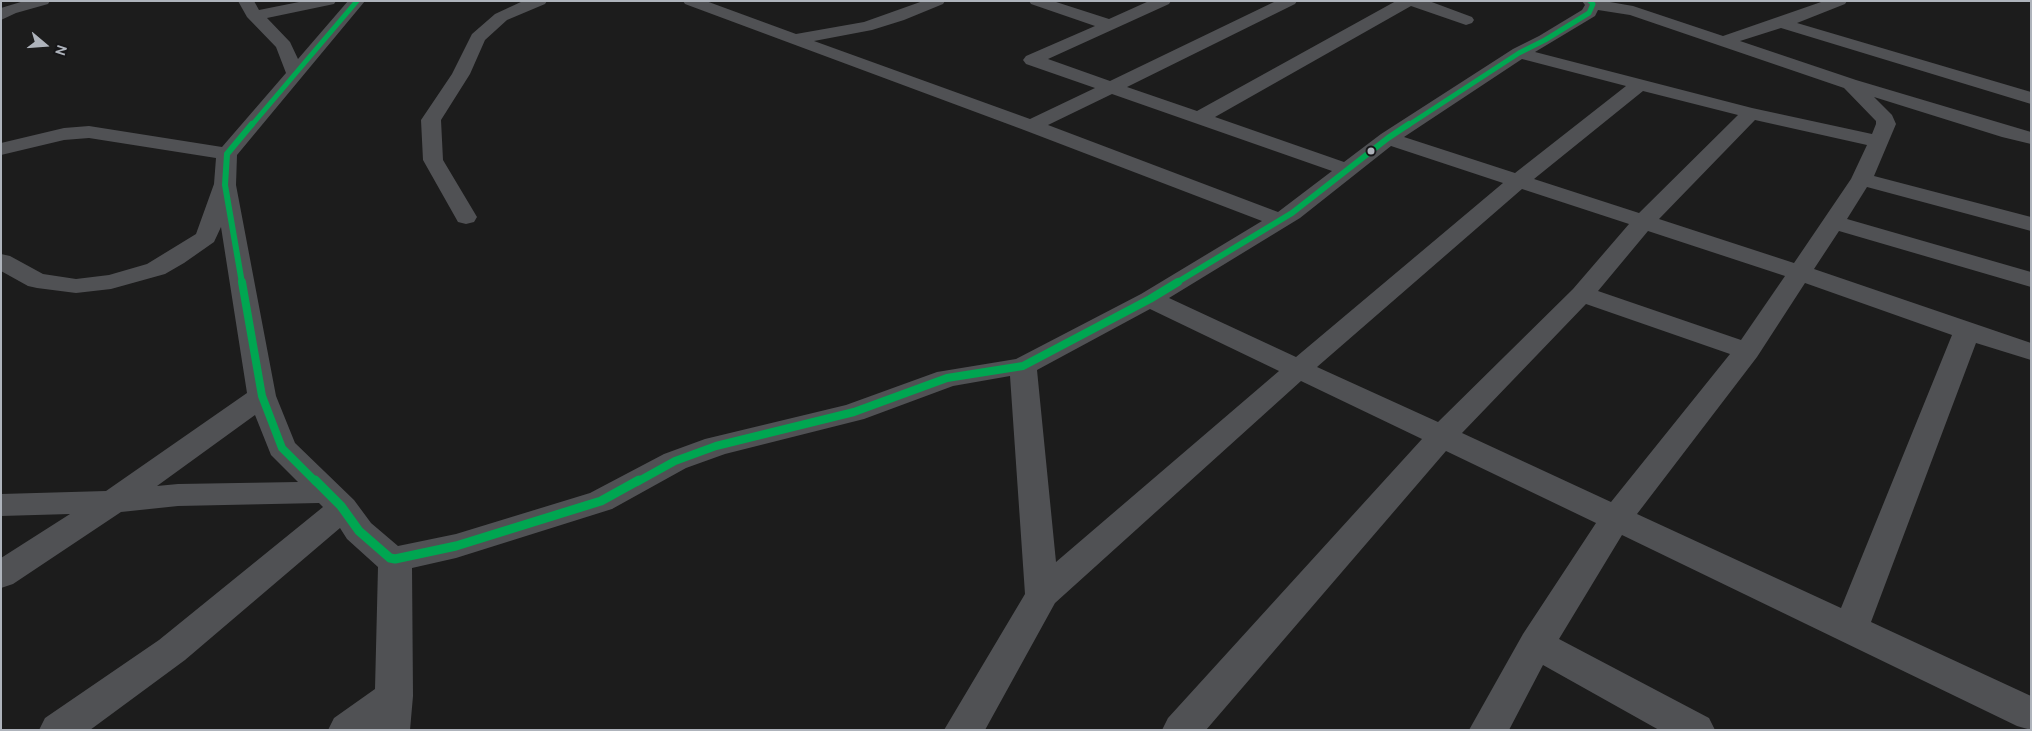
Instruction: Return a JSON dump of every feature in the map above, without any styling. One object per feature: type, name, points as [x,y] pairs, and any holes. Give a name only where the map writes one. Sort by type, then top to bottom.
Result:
[{"type":"street","points":[[1,15],[10,10],[42,1]]},
{"type":"street","points":[[246,1],[255,16],[284,46],[295,74]]},
{"type":"street","points":[[255,16],[328,1]]},
{"type":"street","points":[[357,1],[227,154],[225,185],[262,396],[282,448],[334,500],[359,531],[390,558],[395,559],[456,546],[601,501],[675,462],[716,446],[854,412],[947,378],[1023,366],[1150,299],[1292,213],[1388,138],[1519,53],[1545,40],[1589,13],[1592,3],[1633,11],[1850,84],[2009,134],[2031,138]]},
{"type":"street","points":[[466,217],[433,160],[431,120],[461,74],[478,38],[501,17],[522,6],[539,1]]},
{"type":"street","points":[[691,1],[1032,126],[1279,220]]},
{"type":"street","points":[[795,38],[866,26],[898,17],[937,1]]},
{"type":"street","points":[[1037,1],[1109,25]]},
{"type":"street","points":[[1162,1],[1032,60],[1348,170]]},
{"type":"street","points":[[1032,126],[1289,1]]},
{"type":"street","points":[[1199,118],[1408,1]]},
{"type":"street","points":[[1413,1],[1466,20]]},
{"type":"street","points":[[1721,42],[1781,24],[1839,1]]},
{"type":"street","points":[[1781,24],[2031,98]]},
{"type":"street","points":[[1519,53],[1751,113],[1878,142]]},
{"type":"street","points":[[1489,730],[1536,644],[1616,518],[1747,350],[1862,179],[1886,124],[1885,119],[1850,84]]},
{"type":"street","points":[[964,730],[985,697],[1042,594],[1298,369],[1518,181],[1639,85]]},
{"type":"street","points":[[1182,730],[1442,436],[1582,294],[1643,222],[1751,113]]},
{"type":"street","points":[[1,149],[64,134],[89,132],[116,134],[227,154]]},
{"type":"street","points":[[1388,138],[1798,272],[2031,352]]},
{"type":"street","points":[[1862,179],[2031,224]]},
{"type":"street","points":[[1,261],[37,281],[76,286],[112,282],[156,269],[176,258],[206,237],[225,185]]},
{"type":"street","points":[[1834,222],[2031,280]]},
{"type":"street","points":[[1582,294],[1747,350]]},
{"type":"street","points":[[1150,299],[2031,714]]},
{"type":"street","points":[[1850,629],[1967,331]]},
{"type":"street","points":[[1023,366],[1042,594]]},
{"type":"street","points":[[1,575],[113,502],[262,396]]},
{"type":"street","points":[[1,505],[113,502],[178,496],[334,500]]},
{"type":"street","points":[[59,730],[172,650],[334,500]]},
{"type":"street","points":[[348,730],[392,713],[395,559]]},
{"type":"street","points":[[1536,644],[1695,730]]},
{"type":"transit line","points":[[357,1],[227,154],[225,185],[262,396],[282,448],[341,506],[359,531],[390,558],[395,559],[456,546],[601,501],[675,461],[716,446],[854,412],[947,378],[1023,366],[1150,299],[1292,213],[1388,138],[1519,53],[1545,40],[1589,13],[1593,4],[1590,1]]}]
